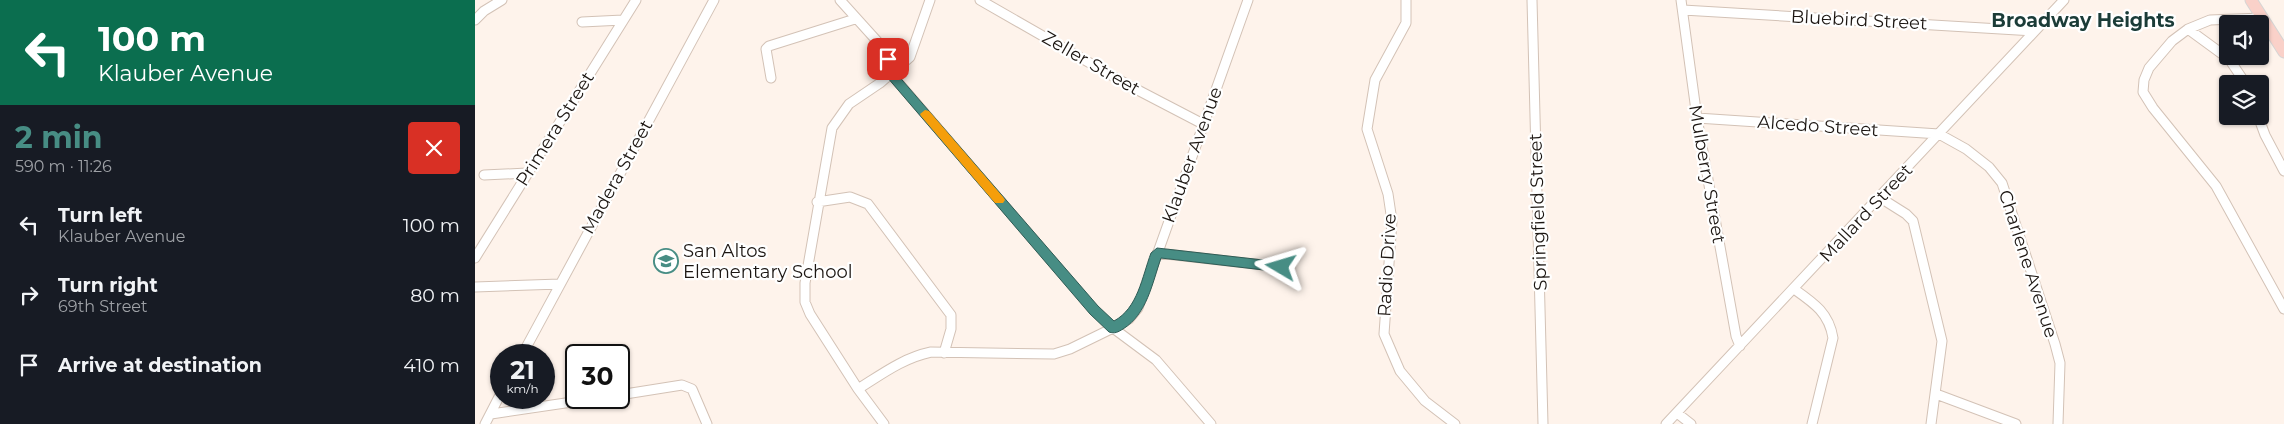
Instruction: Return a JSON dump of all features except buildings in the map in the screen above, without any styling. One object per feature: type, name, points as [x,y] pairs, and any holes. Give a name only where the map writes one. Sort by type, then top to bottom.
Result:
[{"type":"main road","points":[[2251,0],[2260,15]]},
{"type":"main road","points":[[2269,29],[2284,52]]},
{"type":"street","points":[[475,20],[484,11],[502,0]]},
{"type":"street","name":"Primera Street","points":[[475,258],[636,0]]},
{"type":"street","name":"Madera Street","points":[[528,344],[714,0]]},
{"type":"street","points":[[840,0],[855,19],[886,51],[891,74],[1094,310],[1113,328],[1156,360],[1211,424]]},
{"type":"street","points":[[884,424],[858,389],[810,314],[805,302],[805,283],[829,134],[835,121],[849,104],[891,74],[910,57],[930,0]]},
{"type":"street","name":"Zeller Street","points":[[980,0],[1130,86],[1203,124]]},
{"type":"street","name":"Klauber Avenue","points":[[858,389],[909,358],[924,353],[1054,354],[1070,349],[1129,319],[1138,308],[1248,0]]},
{"type":"street","name":"Radio Drive","points":[[1406,0],[1406,23],[1375,80],[1367,129],[1389,194],[1392,221],[1384,334],[1400,371],[1425,401],[1455,424]]},
{"type":"street","name":"Springfield Street","points":[[1532,0],[1543,424]]},
{"type":"street","name":"Mulberry Street","points":[[1681,0],[1697,118],[1736,336],[1740,346]]},
{"type":"street","name":"Mallard Street","points":[[1666,424],[1794,290],[2034,30],[2064,0]]},
{"type":"street","name":"Bluebird Street","points":[[1683,10],[2034,30]]},
{"type":"street","points":[[771,78],[766,49],[769,46],[855,19]]},
{"type":"street","points":[[582,22],[623,20]]},
{"type":"street","points":[[2219,20],[2210,20],[2188,29],[2172,41],[2149,68],[2144,80],[2143,92],[2153,108],[2217,186],[2284,309]]},
{"type":"street","points":[[2188,29],[2219,49],[2232,61],[2242,75]]},
{"type":"street","name":"Alcedo Street","points":[[1697,118],[1939,134]]},
{"type":"street","points":[[2261,125],[2284,170]]},
{"type":"street","name":"Charlene Avenue","points":[[1939,134],[1976,155],[1991,167],[2002,183],[2060,363],[2058,424]]},
{"type":"street","points":[[484,175],[527,173]]},
{"type":"street","points":[[817,202],[850,197],[868,204],[951,315],[952,331],[944,354]]},
{"type":"street","points":[[1879,197],[1906,214],[1916,227],[1942,341],[1931,424]]},
{"type":"street","points":[[1157,253],[1281,267]]},
{"type":"street","points":[[475,287],[560,284]]},
{"type":"street","points":[[1794,290],[1825,312],[1832,325],[1833,338],[1812,424]]},
{"type":"street","points":[[630,393],[682,385],[692,389],[707,424]]},
{"type":"street","points":[[1936,394],[2016,424]]},
{"type":"street","points":[[491,414],[565,403]]},
{"type":"street","points":[[485,424],[493,409]]},
{"type":"street","points":[[1677,413],[1691,424]]},
{"type":"slow traffic","points":[[925,114],[999,200]]},
{"type":"place","name":"San Altos Elementary School","points":[[666,261]]},
{"type":"district","name":"Broadway Heights","points":[[2083,20]]},
{"type":"route","points":[[888,59],[891,74],[895,79],[1094,310],[1113,328],[1129,319],[1138,308],[1157,253],[1281,267]]}]
